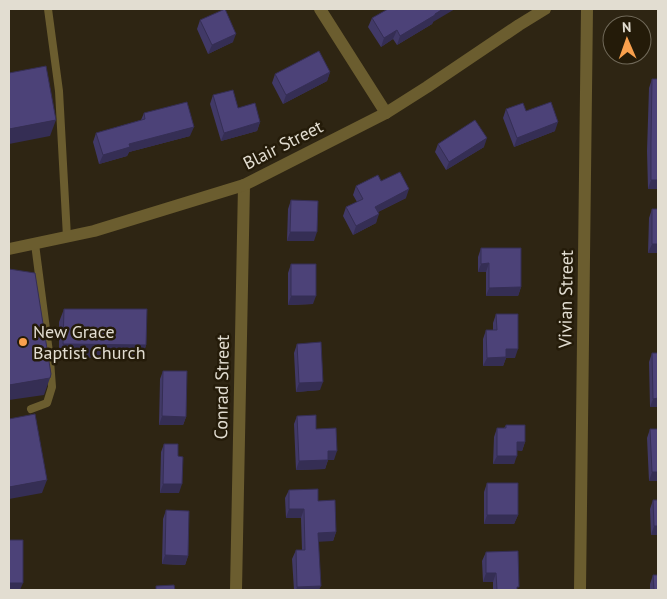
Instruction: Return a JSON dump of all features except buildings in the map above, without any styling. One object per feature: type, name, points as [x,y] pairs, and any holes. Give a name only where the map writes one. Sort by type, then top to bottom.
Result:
[{"type":"street","points":[[320,9],[386,112]]},
{"type":"street","name":"Blair Street","points":[[9,249],[94,232],[244,185],[386,112],[545,9]]},
{"type":"street","name":"Vivian Street","points":[[580,590],[587,9]]},
{"type":"street","name":"Conrad Street","points":[[236,590],[244,185]]},
{"type":"lane","points":[[48,9],[59,91],[67,237]]},
{"type":"lane","points":[[31,409],[47,403],[52,387],[35,244]]},
{"type":"place","name":"New Grace Baptist Church","points":[[23,342]]}]
